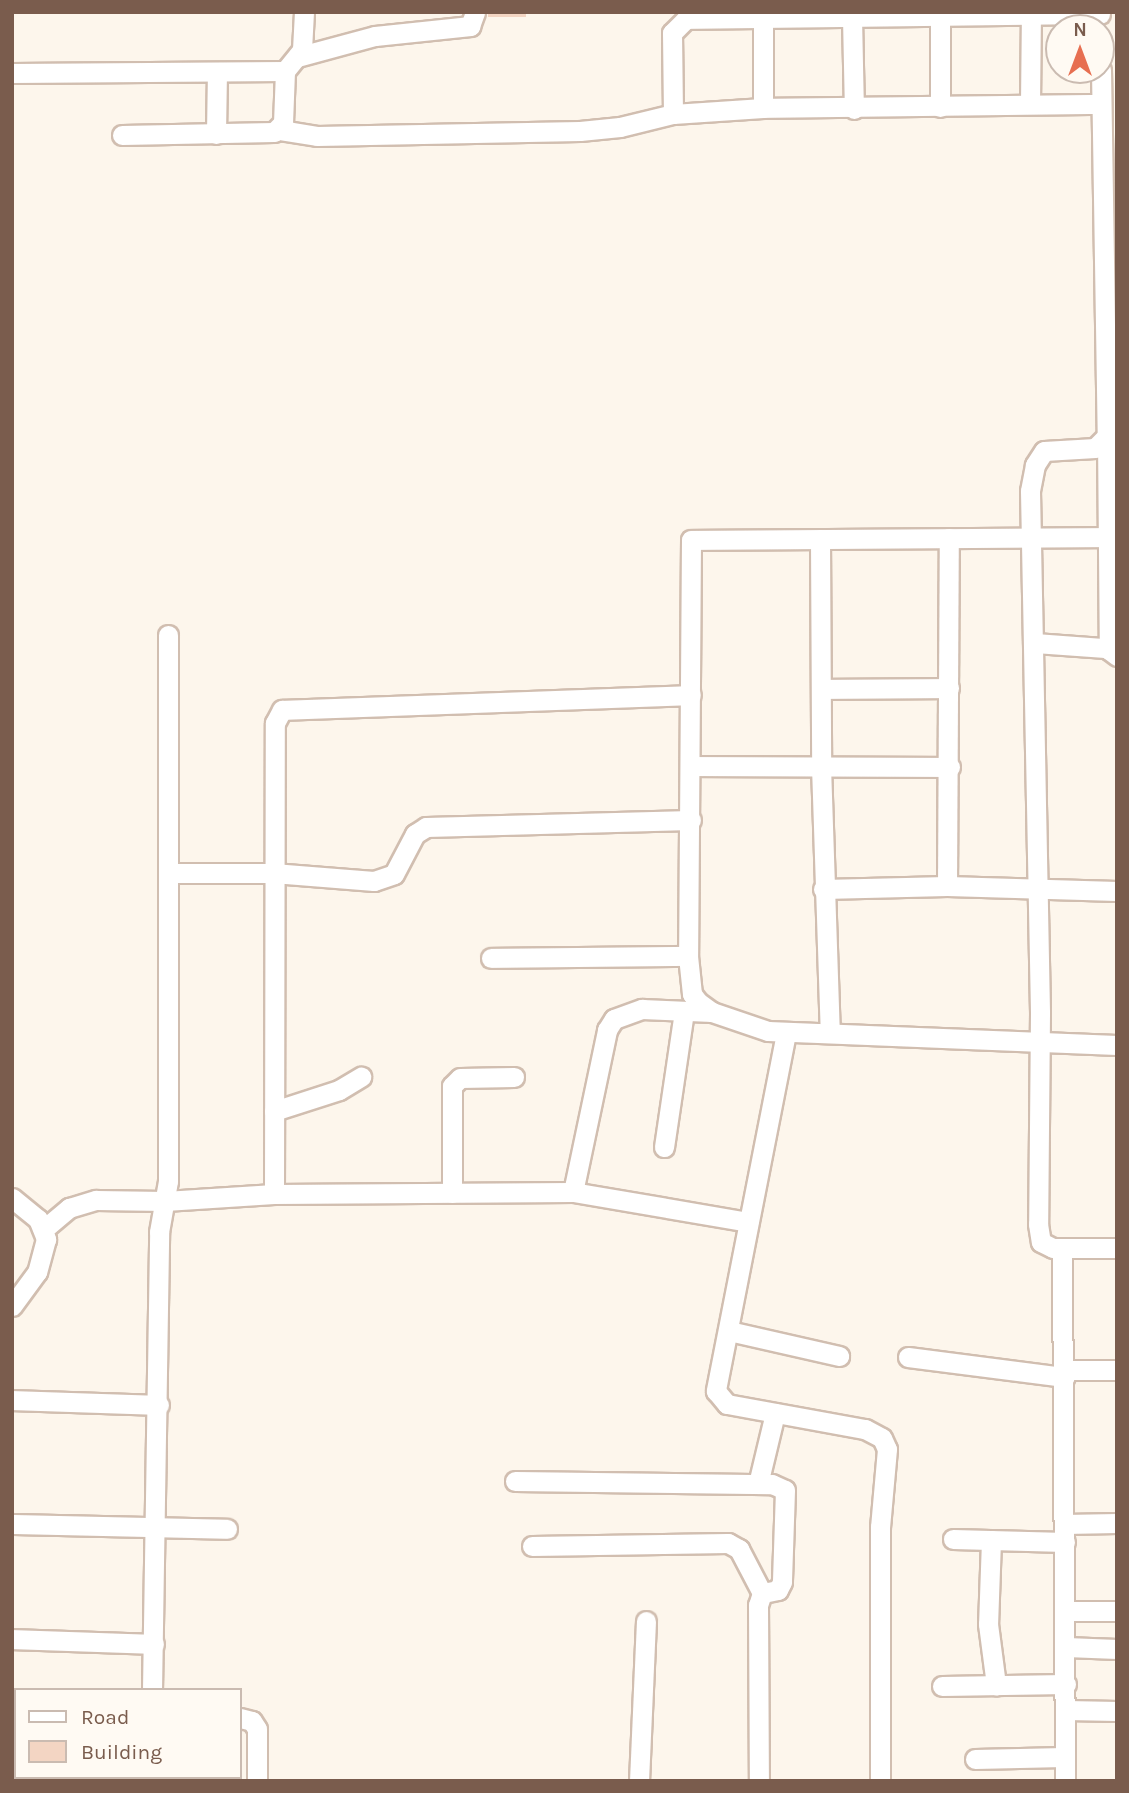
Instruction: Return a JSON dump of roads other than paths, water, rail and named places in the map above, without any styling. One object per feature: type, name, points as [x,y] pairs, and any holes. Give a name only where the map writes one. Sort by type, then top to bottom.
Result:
[{"type":"street","points":[[280,130],[291,64],[304,43],[304,12]]},
{"type":"street","points":[[12,73],[217,72],[291,64],[374,36],[470,26],[475,12]]},
{"type":"street","points":[[1030,104],[1031,15]]},
{"type":"street","points":[[940,16],[940,107]]},
{"type":"street","points":[[673,114],[674,27],[686,19],[1045,16]]},
{"type":"street","points":[[852,17],[854,109]]},
{"type":"street","points":[[763,19],[763,108]]},
{"type":"street","points":[[216,134],[217,72]]},
{"type":"street","points":[[1034,643],[1114,652],[1108,537],[1112,494],[1107,436],[1112,400],[1111,295],[1101,84]]},
{"type":"street","points":[[121,135],[280,130],[317,136],[580,131],[620,127],[673,114],[763,108],[1101,104]]},
{"type":"street","points":[[1107,436],[1095,448],[1055,448],[1039,456],[1030,491],[1040,1045],[1039,1236],[1046,1246],[1062,1249],[1117,1248]]},
{"type":"street","points":[[712,1012],[692,994],[688,956],[691,540],[1108,537]]},
{"type":"street","points":[[947,886],[950,767],[949,538]]},
{"type":"street","points":[[820,539],[823,889],[830,1033]]},
{"type":"street","points":[[152,1688],[159,1405],[159,1232],[165,1201],[170,873],[168,635]]},
{"type":"street","points":[[821,689],[949,688]]},
{"type":"street","points":[[274,1194],[275,723],[282,710],[691,695]]},
{"type":"street","points":[[691,766],[950,767]]},
{"type":"street","points":[[170,873],[273,873],[335,881],[384,879],[394,874],[415,834],[426,827],[691,820]]},
{"type":"street","points":[[823,889],[947,886],[1038,891],[1117,891]]},
{"type":"street","points":[[491,958],[688,956]]},
{"type":"street","points":[[664,1147],[684,1011]]},
{"type":"street","points":[[573,1192],[607,1030],[614,1019],[633,1012],[712,1012],[786,1033],[1040,1045],[1117,1045]]},
{"type":"street","points":[[786,1033],[717,1396],[727,1404],[875,1432],[887,1450],[880,1527],[880,1781]]},
{"type":"street","points":[[274,1111],[338,1090],[361,1077]]},
{"type":"street","points":[[452,1193],[452,1086],[460,1078],[514,1077]]},
{"type":"street","points":[[44,1229],[79,1203],[274,1194],[573,1192],[748,1222]]},
{"type":"street","points":[[12,1198],[44,1229],[45,1251],[37,1272],[12,1306]]},
{"type":"street","points":[[1062,1249],[1065,1373],[1065,1781]]},
{"type":"street","points":[[729,1331],[839,1356]]},
{"type":"street","points":[[908,1357],[1065,1373],[1117,1370]]},
{"type":"street","points":[[12,1400],[159,1405]]},
{"type":"street","points":[[758,1484],[775,1413]]},
{"type":"street","points":[[515,1481],[781,1486],[787,1496],[781,1587],[762,1593]]},
{"type":"street","points":[[12,1524],[157,1525],[227,1529]]},
{"type":"street","points":[[953,1539],[991,1540],[1065,1533],[1117,1524]]},
{"type":"street","points":[[991,1540],[989,1624],[996,1685]]},
{"type":"street","points":[[533,1546],[728,1543],[740,1549],[762,1593],[758,1605],[759,1781]]},
{"type":"street","points":[[1065,1611],[1117,1611]]},
{"type":"street","points":[[639,1781],[646,1621]]},
{"type":"street","points":[[12,1639],[154,1644]]},
{"type":"street","points":[[1066,1647],[1117,1649]]},
{"type":"street","points":[[942,1686],[1066,1684]]},
{"type":"street","points":[[1066,1710],[1117,1711]]},
{"type":"street","points":[[242,1718],[252,1720],[257,1729],[257,1781]]},
{"type":"street","points":[[975,1759],[1064,1757]]}]
